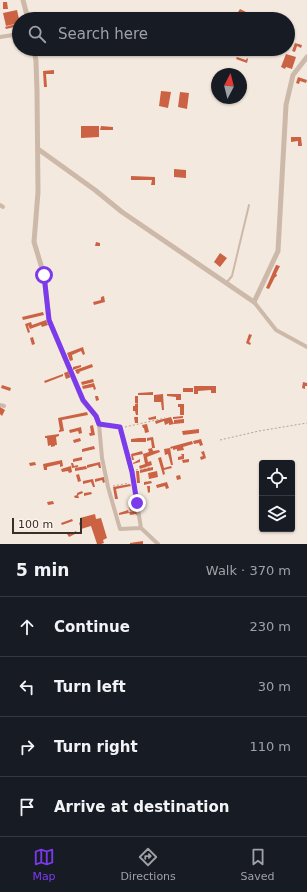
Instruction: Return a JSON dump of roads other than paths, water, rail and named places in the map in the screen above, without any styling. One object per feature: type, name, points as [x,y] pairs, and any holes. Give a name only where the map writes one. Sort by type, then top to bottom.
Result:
[{"type":"street","points":[[23,0],[26,12]]},
{"type":"street","points":[[0,37],[12,35]]},
{"type":"street","points":[[35,56],[38,192],[34,242],[44,275],[49,320],[83,400],[96,416],[99,424],[102,458],[108,487],[120,529],[141,528]]},
{"type":"street","points":[[254,302],[278,251],[286,105],[293,75],[307,57]]},
{"type":"street","points":[[38,149],[96,190],[122,212],[254,302],[276,330],[307,347]]},
{"type":"street","points":[[120,427],[132,472],[141,528],[158,544]]},
{"type":"lane","points":[[226,283],[232,276],[249,205]]}]
